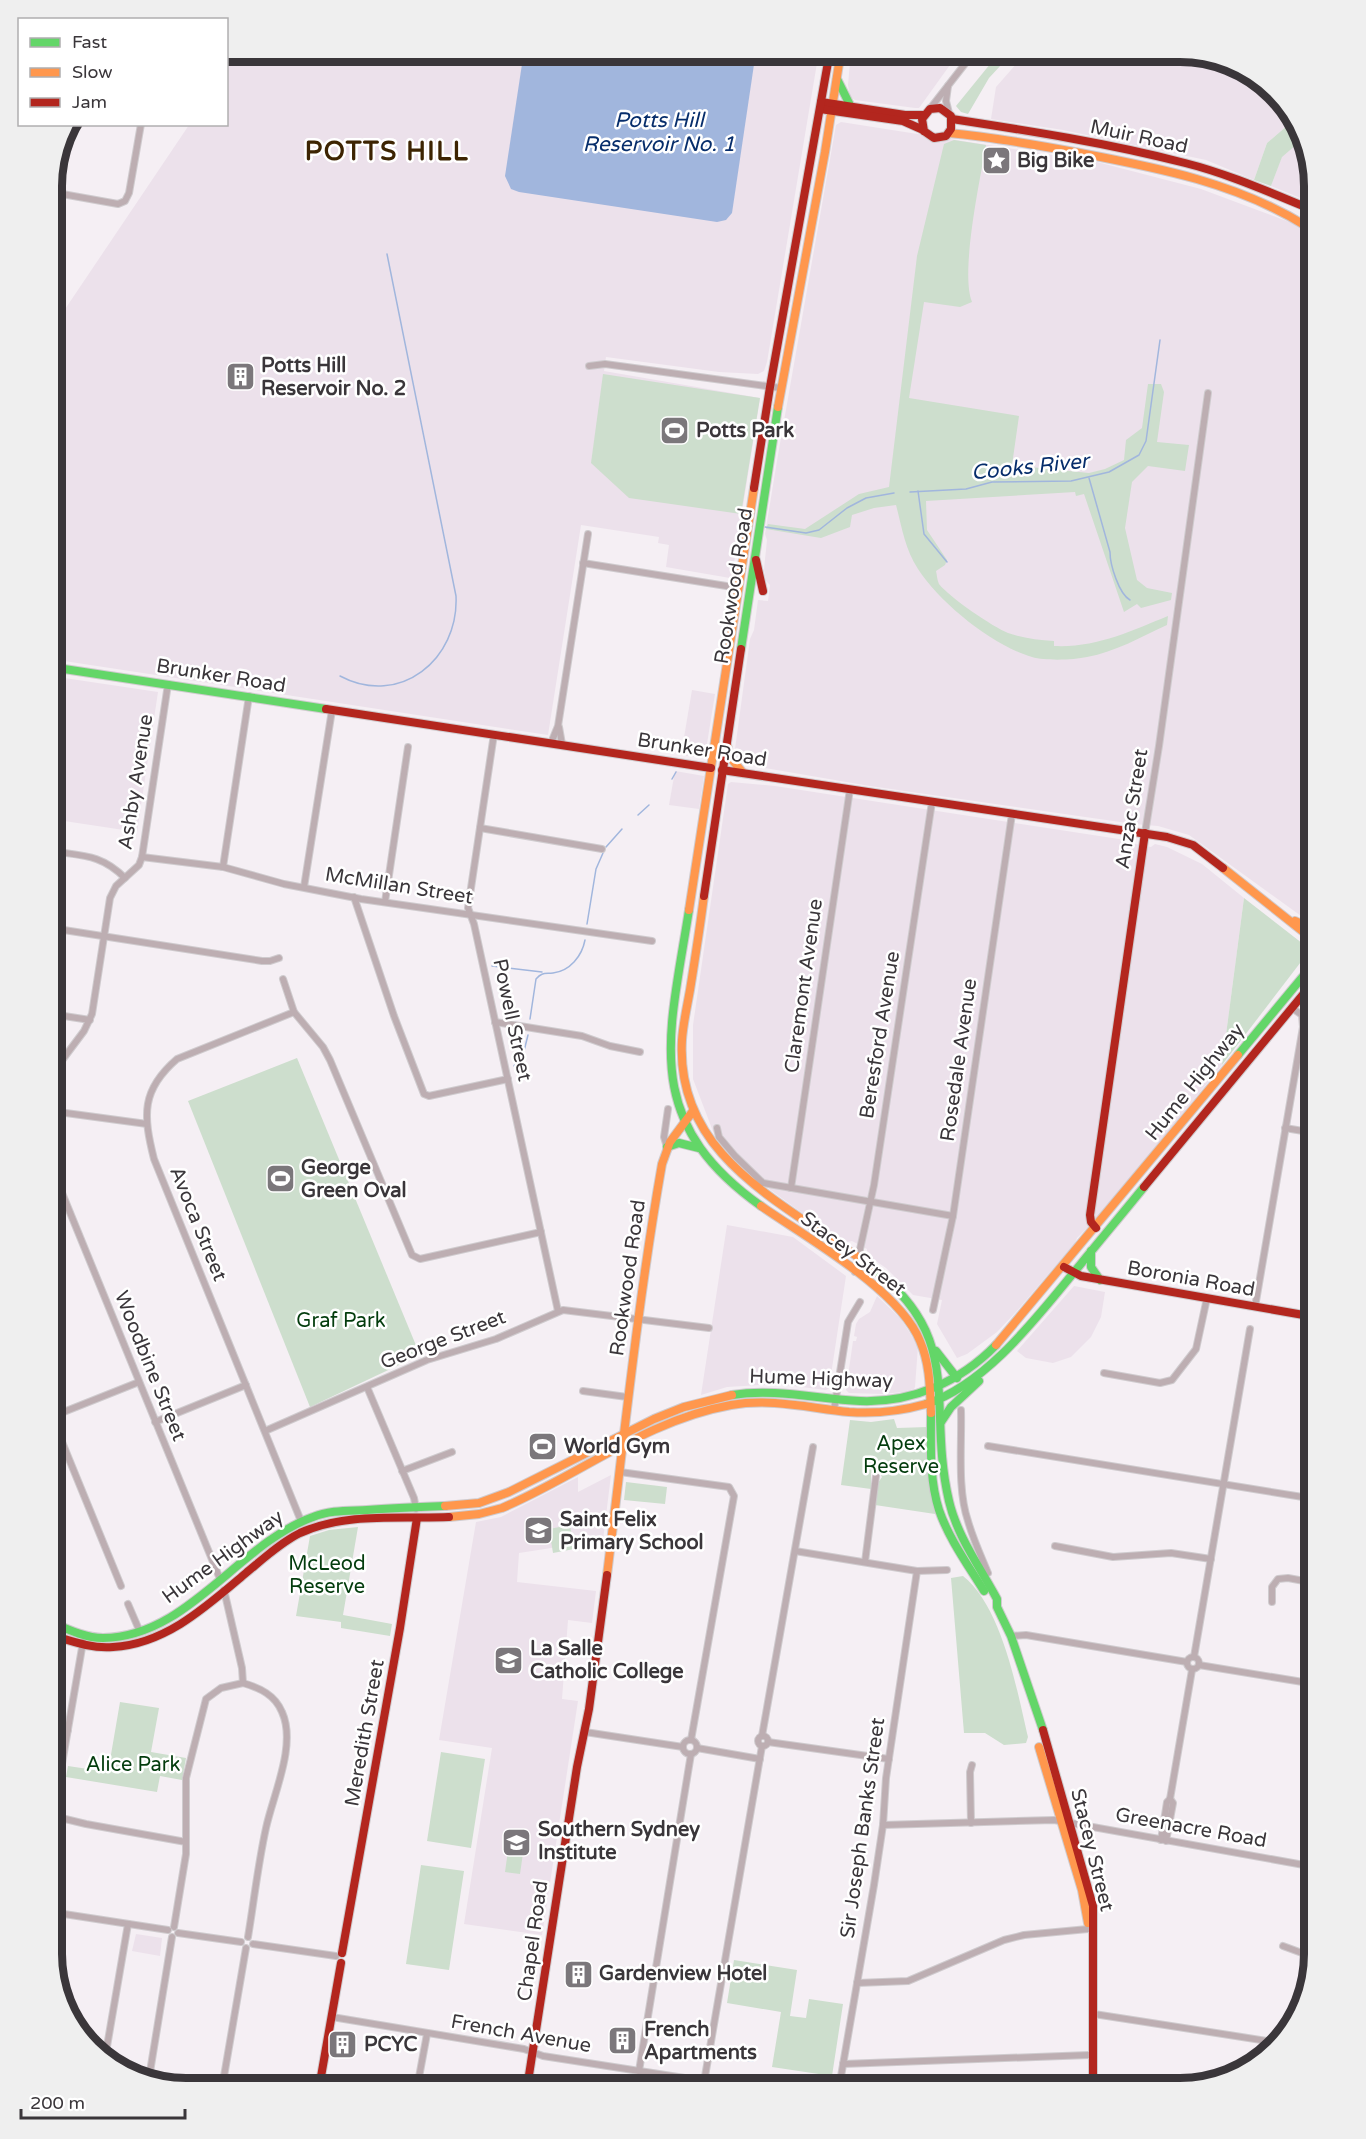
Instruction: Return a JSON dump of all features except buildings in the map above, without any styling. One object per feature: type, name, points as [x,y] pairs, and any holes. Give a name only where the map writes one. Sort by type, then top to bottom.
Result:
[{"type":"main road","name":"Rookwood Road","points":[[686,1125],[673,1084],[671,1036],[673,1010],[770,387],[828,62]]},
{"type":"main road","name":"Rookwood Road","points":[[623,1443],[627,1397],[662,1162],[667,1147],[686,1125],[693,1111],[685,1084],[682,1039],[781,388],[839,62]]},
{"type":"main road","points":[[837,79],[851,107]]},
{"type":"main road","points":[[821,105],[903,121],[934,138],[951,133],[950,116],[945,110],[935,108],[925,114],[905,115],[851,107],[832,107]]},
{"type":"main road","points":[[924,131],[922,123],[925,114]]},
{"type":"main road","name":"Muir Road","points":[[950,116],[1131,150],[1187,163],[1304,206]]},
{"type":"main road","name":"Muir Road","points":[[951,133],[1113,159],[1190,177],[1258,201],[1291,215],[1304,225]]},
{"type":"main road","points":[[754,557],[763,591]]},
{"type":"main road","name":"Brunker Road","points":[[62,669],[1167,837],[1193,845],[1304,932]]},
{"type":"main road","points":[[726,742],[730,757],[743,773]]},
{"type":"main road","name":"Anzac Street","points":[[1096,1228],[1090,1222],[1090,1215],[1145,834]]},
{"type":"main road","points":[[1277,911],[1304,924]]},
{"type":"main road","name":"Hume Highway","points":[[62,1626],[85,1635],[119,1638],[140,1632],[182,1610],[269,1539],[301,1521],[327,1513],[478,1503],[497,1498],[624,1432],[669,1412],[733,1394],[777,1391],[885,1401],[909,1398],[940,1387],[957,1378],[989,1354],[1064,1267],[1304,975]]},
{"type":"main road","name":"Hume Highway","points":[[62,1639],[82,1646],[113,1648],[146,1641],[183,1624],[280,1545],[303,1531],[336,1522],[479,1514],[497,1510],[623,1443],[671,1421],[734,1405],[772,1402],[834,1410],[880,1412],[914,1407],[941,1398],[974,1377],[1008,1347],[1073,1273],[1304,993]]},
{"type":"main road","name":"Stacey Street","points":[[693,1111],[703,1131],[737,1173],[878,1271],[904,1296],[918,1316],[933,1346],[941,1398],[944,1481],[951,1510],[995,1595],[997,1607],[1011,1636],[1030,1696],[1029,1704],[1035,1732],[1093,1906],[1093,2078]]},
{"type":"main road","name":"Stacey Street","points":[[686,1125],[714,1168],[734,1187],[891,1299],[917,1332],[928,1362],[931,1391],[932,1474],[941,1516],[959,1553],[990,1601],[997,1607]]},
{"type":"main road","points":[[667,1147],[679,1143],[699,1148]]},
{"type":"main road","points":[[1091,1251],[1090,1266],[1100,1280]]},
{"type":"main road","name":"Boronia Road","points":[[1064,1267],[1073,1273],[1100,1280],[1304,1315]]},
{"type":"main road","points":[[933,1346],[957,1378]]},
{"type":"main road","points":[[941,1422],[951,1407],[987,1374],[1008,1347]]},
{"type":"main road","name":"Chapel Road","points":[[529,2077],[575,1778],[585,1732],[623,1443]]},
{"type":"main road","points":[[478,1503],[479,1514]]},
{"type":"main road","name":"Meredith Street","points":[[321,2077],[340,1957],[397,1648],[417,1518]]},
{"type":"main road","name":"Stacey Street","points":[[1066,1822],[1082,1890],[1088,1929],[1088,2078]]},
{"type":"street","points":[[925,114],[967,62]]},
{"type":"street","points":[[949,86],[946,101],[950,116]]},
{"type":"street","points":[[62,193],[118,204],[125,201],[129,194],[141,126]]},
{"type":"street","points":[[589,366],[606,364],[781,388]]},
{"type":"street","name":"Anzac Street","points":[[1145,834],[1208,393]]},
{"type":"street","points":[[551,743],[558,726],[588,534]]},
{"type":"street","points":[[583,563],[749,589]]},
{"type":"street","name":"Ashby Avenue","points":[[62,1059],[90,1020],[94,1008],[112,891],[139,865],[142,857],[168,684]]},
{"type":"street","points":[[223,867],[249,696]]},
{"type":"street","points":[[304,887],[332,710]]},
{"type":"street","points":[[558,726],[562,744]]},
{"type":"street","name":"Powell Street","points":[[494,734],[468,902],[558,1311]]},
{"type":"street","points":[[386,902],[408,747]]},
{"type":"street","name":"Claremont Avenue","points":[[791,1188],[850,789]]},
{"type":"street","name":"Beresford Avenue","points":[[855,1272],[871,1202],[932,802]]},
{"type":"street","name":"Rosedale Avenue","points":[[933,1310],[953,1216],[1012,814]]},
{"type":"street","points":[[480,828],[602,849]]},
{"type":"street","points":[[62,853],[104,861],[125,878]]},
{"type":"street","name":"McMillan Street","points":[[142,857],[223,867],[284,884],[354,897],[652,941]]},
{"type":"street","points":[[354,897],[394,1016],[424,1094],[429,1096],[508,1079]]},
{"type":"street","points":[[62,930],[262,961],[279,958]]},
{"type":"street","points":[[283,980],[294,1012],[323,1047],[412,1255],[420,1259],[541,1232]]},
{"type":"street","points":[[1255,1307],[1303,1027],[1302,1015],[1298,1010],[1292,1008]]},
{"type":"street","name":"Avoca Street","points":[[294,1012],[177,1059],[162,1072],[155,1082],[150,1095],[147,1124],[156,1163],[301,1521]]},
{"type":"street","points":[[62,1016],[90,1020]]},
{"type":"street","points":[[495,1022],[582,1036],[610,1046],[640,1052]]},
{"type":"street","points":[[667,1147],[664,1137],[668,1109]]},
{"type":"street","points":[[62,1112],[147,1124]]},
{"type":"street","points":[[717,1128],[719,1137],[763,1183],[953,1216]]},
{"type":"street","points":[[1285,1128],[1304,1131]]},
{"type":"street","name":"Woodbine Street","points":[[62,1193],[220,1579]]},
{"type":"street","points":[[1104,1373],[1160,1383],[1172,1380],[1196,1349],[1207,1298]]},
{"type":"street","points":[[834,1410],[848,1322],[860,1302]]},
{"type":"street","name":"George Street","points":[[265,1431],[427,1360],[496,1339],[558,1311],[568,1310],[709,1328]]},
{"type":"street","points":[[1187,1662],[1194,1657],[1250,1329]]},
{"type":"street","points":[[62,1412],[139,1382]]},
{"type":"street","points":[[155,1422],[246,1384]]},
{"type":"street","points":[[367,1388],[416,1507],[417,1518]]},
{"type":"street","points":[[583,1390],[627,1397]]},
{"type":"street","name":"Stacey Street","points":[[961,1410],[965,1506],[977,1548],[995,1595]]},
{"type":"street","points":[[62,1443],[121,1586]]},
{"type":"street","points":[[988,1446],[1304,1497]]},
{"type":"street","points":[[704,2078],[760,1759],[767,1737],[762,1736],[813,1447]]},
{"type":"street","points":[[402,1471],[452,1452]]},
{"type":"street","points":[[620,1472],[729,1487],[732,1490],[734,1505],[691,1740]]},
{"type":"street","points":[[865,1562],[876,1476]]},
{"type":"street","points":[[1054,1546],[1113,1557],[1171,1553],[1211,1559]]},
{"type":"street","points":[[795,1551],[916,1571],[946,1570]]},
{"type":"street","name":"Sir Joseph Banks Street","points":[[841,2078],[883,1825],[889,1759],[916,1571]]},
{"type":"street","points":[[1272,1602],[1272,1587],[1277,1577],[1304,1581]]},
{"type":"street","points":[[224,1590],[242,1668],[243,1683]]},
{"type":"street","points":[[128,1604],[140,1632]]},
{"type":"street","points":[[62,1764],[85,1635]]},
{"type":"street","points":[[1011,1636],[1026,1635],[1187,1662]]},
{"type":"street","points":[[1194,1657],[1198,1660],[1199,1665]]},
{"type":"street","points":[[1187,1662],[1188,1667],[1192,1670]]},
{"type":"street","points":[[1192,1670],[1199,1665]]},
{"type":"street","points":[[1199,1665],[1304,1682]]},
{"type":"street","points":[[1164,1840],[1173,1803],[1170,1799],[1192,1670]]},
{"type":"street","points":[[150,2072],[172,1937],[177,1936],[173,1930],[186,1854],[186,1778],[206,1699],[221,1688],[243,1683],[267,1692],[277,1701],[283,1713],[286,1731],[283,1765],[266,1827],[248,1937]]},
{"type":"street","points":[[62,1729],[68,1730]]},
{"type":"street","points":[[585,1732],[683,1747]]},
{"type":"street","points":[[683,1747],[691,1740]]},
{"type":"street","points":[[691,1740],[697,1748]]},
{"type":"street","points":[[765,1744],[889,1759]]},
{"type":"street","points":[[683,1747],[684,1751],[691,1754]]},
{"type":"street","points":[[639,2071],[691,1754],[697,1748]]},
{"type":"street","points":[[697,1748],[760,1759]]},
{"type":"street","points":[[971,1823],[970,1772],[972,1764]]},
{"type":"street","name":"Greenacre Road","points":[[883,1825],[1049,1820],[1304,1865]]},
{"type":"street","points":[[62,1821],[186,1842]]},
{"type":"street","points":[[62,1914],[241,1942]]},
{"type":"street","points":[[107,2049],[128,1924]]},
{"type":"street","points":[[857,1983],[908,1981],[1004,1940],[1024,1935],[1088,1929]]},
{"type":"street","points":[[248,1937],[252,1939],[253,1944]]},
{"type":"street","points":[[241,1942],[248,1937]]},
{"type":"street","points":[[241,1942],[246,1948]]},
{"type":"street","points":[[253,1944],[340,1957]]},
{"type":"street","points":[[246,1948],[250,1948],[253,1944]]},
{"type":"street","points":[[1282,1946],[1304,1955]]},
{"type":"street","points":[[224,2077],[246,1948]]},
{"type":"street","points":[[1094,2014],[1268,2041]]},
{"type":"street","name":"French Avenue","points":[[332,2017],[524,2049],[543,2056],[669,2077]]},
{"type":"street","points":[[419,2077],[427,2034]]},
{"type":"street","points":[[843,2064],[1089,2055]]},
{"type":"shaded area","points":[[228,62],[817,62],[764,371],[758,374],[719,372],[606,357],[604,371],[760,398],[732,576],[730,578],[666,567],[669,545],[658,543],[659,537],[581,525],[548,735],[62,661],[62,314],[188,126],[228,126]]},
{"type":"shaded area","points":[[850,62],[952,62],[919,108],[855,100],[850,97],[848,85]]},
{"type":"shaded area","points":[[1018,62],[1188,62],[1204,64],[1235,74],[1249,82],[1274,104],[1288,125],[1267,143],[1254,180],[1206,160],[1063,130],[991,119],[996,87]]},
{"type":"shaded area","points":[[841,122],[1097,162],[1201,189],[1304,229],[1304,918],[1189,835],[1158,826],[870,786],[748,765],[742,763],[737,757],[735,749],[750,639],[754,630],[758,600],[768,601],[770,585],[766,581],[764,569],[767,540],[765,534],[836,125]]},
{"type":"shaded area","points":[[1297,144],[1304,178],[1304,200],[1271,186],[1282,156]]},
{"type":"shaded area","points":[[62,678],[158,692],[137,832],[62,821]]},
{"type":"shaded area","points":[[692,690],[715,694],[705,756],[702,758],[681,755]]},
{"type":"shaded area","points":[[675,771],[704,776],[699,809],[669,805]]},
{"type":"shaded area","points":[[731,782],[775,786],[1132,841],[1135,844],[1151,847],[1155,844],[1167,847],[1202,864],[1244,898],[1222,1065],[1101,1214],[1077,1238],[1016,1312],[997,1332],[967,1354],[957,1358],[937,1324],[942,1300],[913,1295],[886,1268],[867,1255],[867,1249],[852,1241],[847,1242],[747,1173],[714,1134],[693,1079],[693,1025],[728,784]]},
{"type":"shaded area","points":[[727,1225],[793,1237],[846,1276],[829,1388],[826,1390],[777,1384],[727,1387],[701,1395]]},
{"type":"shaded area","points":[[1074,1286],[1105,1292],[1101,1317],[1091,1337],[1071,1357],[1053,1363],[1026,1358],[1017,1351]]},
{"type":"shaded area","points":[[877,1296],[901,1319],[918,1346],[915,1387],[903,1392],[882,1394],[849,1393],[846,1390],[853,1341],[856,1341],[857,1337],[854,1336],[856,1324],[859,1319],[870,1312]]},
{"type":"shaded area","points":[[611,1475],[603,1540],[519,1553],[517,1582],[596,1591],[592,1623],[568,1620],[562,1699],[578,1701],[542,1935],[464,1924],[492,1748],[439,1740],[476,1522],[501,1517],[578,1477],[578,1492]]},
{"type":"shaded area","points":[[136,1934],[162,1938],[160,1956],[132,1951]]},
{"type":"green space","points":[[992,62],[1004,62],[989,78],[968,114],[961,112],[956,106]]},
{"type":"green space","points":[[1288,125],[1297,144],[1282,157],[1271,186],[1254,180],[1267,143]]},
{"type":"green space","points":[[954,140],[986,145],[968,270],[972,302],[960,307],[924,302],[909,398],[1019,416],[1012,465],[1089,473],[1105,469],[1124,460],[1126,440],[1142,428],[1148,384],[1161,384],[1164,392],[1157,442],[1189,445],[1185,471],[1148,466],[1132,482],[1125,528],[1137,580],[1147,588],[1172,593],[1171,600],[1141,608],[1137,604],[1124,612],[1084,494],[1076,496],[1075,492],[926,501],[927,530],[947,560],[945,565],[936,571],[939,584],[992,625],[1019,636],[1054,641],[1054,646],[1099,641],[1168,616],[1167,625],[1108,652],[1067,659],[1032,657],[1001,643],[969,622],[940,596],[918,569],[907,546],[896,505],[874,508],[852,515],[850,527],[821,538],[766,529],[768,524],[805,529],[859,494],[889,487],[917,256],[944,144]]},
{"type":"green space","name":"Potts Park","points":[[603,374],[760,398],[741,514],[629,498],[591,463]]},
{"type":"green space","points":[[1244,898],[1304,945],[1304,958],[1222,1065]]},
{"type":"green space","name":"Graf Park","points":[[297,1058],[420,1355],[310,1407],[188,1101]]},
{"type":"green space","name":"Apex Reserve","points":[[894,1419],[897,1428],[928,1427],[935,1514],[875,1505],[878,1483],[882,1477],[878,1471],[871,1473],[871,1489],[841,1485],[850,1420],[871,1422]]},
{"type":"green space","points":[[626,1482],[667,1487],[665,1504],[624,1500]]},
{"type":"green space","points":[[570,1525],[574,1549],[553,1553],[549,1529]]},
{"type":"green space","name":"McLeod Reserve","points":[[358,1527],[343,1615],[392,1624],[390,1636],[341,1628],[341,1622],[296,1616],[310,1536],[329,1530]]},
{"type":"green space","points":[[963,1576],[977,1590],[998,1628],[1019,1696],[1028,1737],[1026,1743],[1004,1745],[985,1733],[964,1733],[951,1578]]},
{"type":"green space","name":"Alice Park","points":[[120,1702],[159,1708],[151,1752],[186,1758],[182,1780],[160,1776],[157,1792],[66,1777],[68,1766],[108,1772]]},
{"type":"green space","points":[[441,1752],[485,1759],[471,1848],[427,1841]]},
{"type":"green space","points":[[510,1836],[525,1839],[520,1874],[505,1872]]},
{"type":"green space","points":[[421,1865],[464,1871],[449,1970],[406,1964]]},
{"type":"green space","points":[[734,1960],[797,1970],[790,2016],[806,2018],[809,1999],[843,2004],[832,2076],[772,2067],[781,2012],[727,2003]]},
{"type":"water","name":"Potts Hill Reservoir No. 1","points":[[522,62],[754,62],[732,213],[726,220],[717,222],[519,192],[511,189],[505,176]]},
{"type":"waterway","points":[[340,676],[362,684],[384,686],[404,681],[422,672],[436,657],[448,640],[454,619],[456,596],[387,254]]},
{"type":"waterway","name":"Cooks River","points":[[910,492],[966,489],[992,482],[1071,481],[1109,472],[1139,455],[1146,441],[1160,340]]},
{"type":"waterway","points":[[1089,478],[1116,579],[1122,592],[1130,600]]},
{"type":"waterway","points":[[918,491],[924,534],[947,562]]},
{"type":"waterway","name":"Cooks River","points":[[765,527],[806,533],[819,530],[847,508],[866,498],[894,493]]},
{"type":"waterway","points":[[672,779],[676,772]]},
{"type":"waterway","points":[[638,815],[649,805]]},
{"type":"waterway","points":[[606,847],[622,829]]},
{"type":"waterway","points":[[587,924],[596,869],[603,853]]},
{"type":"waterway","points":[[530,1019],[536,979],[542,974],[559,972],[570,966],[581,952],[585,940]]},
{"type":"waterway","points":[[492,966],[542,972]]},
{"type":"waterway","points":[[514,1066],[524,1051],[528,1035]]},
{"type":"waterway","points":[[718,2057],[753,2061]]},
{"type":"traffic: fast","points":[[837,79],[851,107]]},
{"type":"traffic: fast","points":[[741,649],[778,407]]},
{"type":"traffic: fast","points":[[62,669],[326,709]]},
{"type":"traffic: fast","points":[[689,910],[671,1037],[672,1073],[680,1108],[696,1141],[722,1174],[761,1206]]},
{"type":"traffic: fast","points":[[1238,1055],[1304,975]]},
{"type":"traffic: fast","points":[[667,1147],[679,1143],[699,1148]]},
{"type":"traffic: fast","points":[[926,1404],[971,1381],[1011,1345],[1048,1304],[1144,1187]]},
{"type":"traffic: fast","points":[[1091,1251],[1091,1267],[1100,1280]]},
{"type":"traffic: fast","points":[[870,1266],[900,1293],[920,1320],[932,1347],[937,1374],[943,1466],[949,1501],[957,1527],[997,1599],[997,1607],[1011,1636],[1043,1730]]},
{"type":"traffic: fast","points":[[732,1395],[780,1393],[860,1401],[898,1398],[934,1388],[951,1380],[967,1370],[996,1345]]},
{"type":"traffic: fast","points":[[936,1351],[957,1378]]},
{"type":"traffic: fast","points":[[941,1422],[951,1407],[979,1381]]},
{"type":"traffic: fast","points":[[931,1413],[932,1474],[939,1510],[953,1542],[984,1591]]},
{"type":"traffic: fast","points":[[62,1627],[76,1633],[103,1638],[133,1634],[161,1622],[187,1606],[260,1547],[286,1530],[313,1517],[340,1511],[445,1506]]},
{"type":"traffic: slow","points":[[778,407],[839,62]]},
{"type":"traffic: slow","points":[[949,133],[1048,147],[1168,171],[1253,199],[1304,225]]},
{"type":"traffic: slow","points":[[689,910],[754,488]]},
{"type":"traffic: slow","points":[[727,745],[730,757],[743,773]]},
{"type":"traffic: slow","points":[[1223,868],[1304,932]]},
{"type":"traffic: slow","points":[[704,896],[682,1040],[685,1082],[697,1117],[717,1148],[743,1175],[870,1266]]},
{"type":"traffic: slow","points":[[1295,921],[1304,925]]},
{"type":"traffic: slow","points":[[996,1345],[1238,1055]]},
{"type":"traffic: slow","points":[[607,1575],[639,1318],[662,1164],[670,1142],[693,1111]]},
{"type":"traffic: slow","points":[[761,1206],[850,1266],[893,1302],[909,1322],[920,1341],[926,1358],[931,1413]]},
{"type":"traffic: slow","points":[[445,1506],[479,1503],[509,1492],[654,1419],[684,1407],[732,1395]]},
{"type":"traffic: slow","points":[[449,1517],[479,1514],[502,1508],[531,1495],[642,1435],[700,1412],[746,1403],[790,1404],[868,1413],[926,1404]]},
{"type":"traffic: slow","points":[[1039,1747],[1082,1890],[1088,1923]]},
{"type":"traffic: jam","points":[[754,488],[828,62]]},
{"type":"traffic: jam","points":[[821,102],[905,115],[924,115]]},
{"type":"traffic: jam","points":[[820,109],[903,121],[934,138],[946,136],[951,129],[951,116],[940,108],[930,109],[922,119],[924,131]]},
{"type":"traffic: jam","points":[[952,119],[1098,143],[1185,163],[1234,178],[1304,206]]},
{"type":"traffic: jam","points":[[756,560],[763,591]]},
{"type":"traffic: jam","points":[[704,896],[741,649]]},
{"type":"traffic: jam","points":[[326,709],[711,768]]},
{"type":"traffic: jam","points":[[722,770],[1167,837],[1193,845],[1223,868]]},
{"type":"traffic: jam","points":[[1096,1228],[1091,1222],[1090,1215],[1145,833]]},
{"type":"traffic: jam","points":[[1144,1187],[1304,993]]},
{"type":"traffic: jam","points":[[1064,1267],[1081,1276],[1304,1315]]},
{"type":"traffic: jam","points":[[62,1638],[97,1647],[113,1647],[151,1639],[201,1610],[286,1542],[318,1526],[354,1519],[449,1517]]},
{"type":"traffic: jam","points":[[342,1953],[400,1628],[417,1518]]},
{"type":"traffic: jam","points":[[529,2077],[577,1767],[589,1709],[607,1575]]},
{"type":"traffic: jam","points":[[1043,1730],[1093,1906],[1093,2078]]},
{"type":"traffic: jam","points":[[321,2077],[341,1963]]},
{"type":"place","name":"Big Bike","points":[[996,161]]},
{"type":"place","name":"Potts Hill Reservoir No. 2","points":[[240,377]]},
{"type":"place","name":"Potts Park","points":[[675,431]]},
{"type":"place","name":"George Green Oval","points":[[280,1179]]},
{"type":"place","name":"World Gym","points":[[543,1447]]},
{"type":"place","name":"Saint Felix Primary School","points":[[539,1531]]},
{"type":"place","name":"La Salle Catholic College","points":[[509,1661]]},
{"type":"place","name":"Southern Sydney Institute","points":[[517,1842]]},
{"type":"place","name":"Gardenview Hotel","points":[[578,1974]]},
{"type":"place","name":"French Apartments","points":[[623,2041]]},
{"type":"place","name":"PCYC","points":[[343,2045]]},
{"type":"district","name":"POTTS HILL","points":[[387,151]]}]
